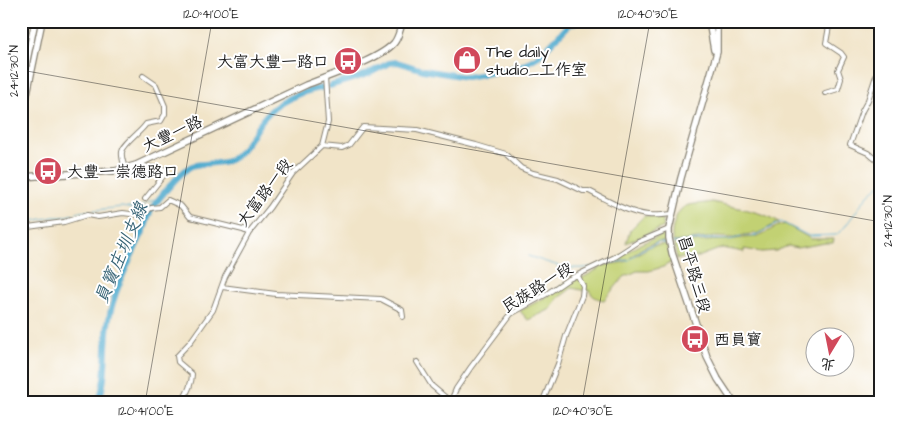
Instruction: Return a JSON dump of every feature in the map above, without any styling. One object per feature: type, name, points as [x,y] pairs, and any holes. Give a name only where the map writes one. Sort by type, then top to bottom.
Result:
[{"type":"street","points":[[21,88],[34,21]]},
{"type":"street","points":[[21,123],[42,21]]},
{"type":"street","points":[[403,21],[397,38],[391,46],[378,55],[326,77],[328,122],[322,146],[342,148],[349,145],[363,127],[417,130],[506,154],[521,168],[558,179],[638,213],[648,215],[672,214]]},
{"type":"street","points":[[627,21],[636,21]]},
{"type":"street","name":"昌平路三段","points":[[709,21],[714,40],[714,60]]},
{"type":"street","name":"昌平路三段","points":[[717,21],[718,44],[669,229],[670,244],[707,357],[718,379],[734,403]]},
{"type":"street","points":[[825,92],[838,89],[841,79],[838,70],[844,60],[841,53],[826,43],[830,21]]},
{"type":"street","points":[[881,61],[850,145],[868,154],[881,164]]},
{"type":"street","points":[[125,169],[122,154],[125,146],[146,124],[161,121],[165,114],[165,106],[156,85],[143,76]]},
{"type":"street","name":"大豐一路","points":[[21,177],[115,172],[125,169],[326,77]]},
{"type":"street","name":"大富路一段","points":[[181,403],[188,391],[193,376],[178,362],[177,356],[201,329],[214,310],[226,277],[248,233],[270,207],[294,173],[322,146]]},
{"type":"street","points":[[136,165],[164,169],[165,174],[145,199]]},
{"type":"street","points":[[21,228],[64,222],[87,215],[98,217],[123,213],[144,214],[151,208],[160,208],[168,200],[181,206],[190,218],[243,230],[248,233]]},
{"type":"street","name":"民族路一段","points":[[450,402],[456,389],[511,314],[638,242],[669,229]]},
{"type":"street","points":[[542,403],[582,296],[583,286],[578,276]]},
{"type":"street","points":[[222,287],[276,294],[381,300],[402,310],[403,317]]},
{"type":"street","points":[[21,338],[24,403]]},
{"type":"street","points":[[417,362],[432,386],[450,402]]},
{"type":"green space","points":[[712,202],[757,213],[779,222],[759,233],[735,238],[714,237],[673,242],[673,228],[680,210],[689,205]]},
{"type":"green space","points":[[644,216],[662,218],[664,227],[626,243],[630,230]]},
{"type":"green space","points":[[785,224],[811,239],[834,239],[833,243],[797,248],[788,246],[776,251],[761,252],[744,249],[744,252],[722,248],[698,257],[677,260],[674,244],[756,236]]},
{"type":"green space","points":[[665,234],[666,242],[656,242],[646,246],[630,258],[651,246],[667,244],[672,262],[663,267],[649,271],[637,271],[624,277],[604,300],[595,297],[589,290],[572,288],[557,299],[551,309],[528,320],[520,311],[551,294],[563,284],[584,277],[605,265],[625,262],[628,260],[613,261],[640,244]]},
{"type":"waterway","points":[[330,86],[368,74],[389,63],[397,62],[423,70],[466,77],[502,71],[525,64],[539,56],[569,25],[578,21]]},
{"type":"waterway","name":"員寶庄圳支線","points":[[98,403],[105,374],[110,312],[122,277],[150,213],[160,197],[192,166],[230,160],[240,152],[263,119],[275,107],[298,95],[322,88]]},
{"type":"waterway","points":[[672,243],[709,239],[729,240],[745,236],[752,237],[781,222],[809,236],[836,235],[844,228],[868,195],[881,184]]},
{"type":"waterway","points":[[21,223],[63,217],[80,212],[121,207],[136,209],[161,196]]},
{"type":"waterway","points":[[606,263],[629,260],[641,250],[659,242],[668,244]]},
{"type":"waterway","points":[[528,256],[567,267],[590,267]]},
{"type":"place","name":"The daily studio_工作室","points":[[467,60]]},
{"type":"place","name":"大富大豐一路口","points":[[348,61]]},
{"type":"place","name":"大豐一崇德路口","points":[[48,171]]},
{"type":"place","name":"西員寶","points":[[695,339]]}]
